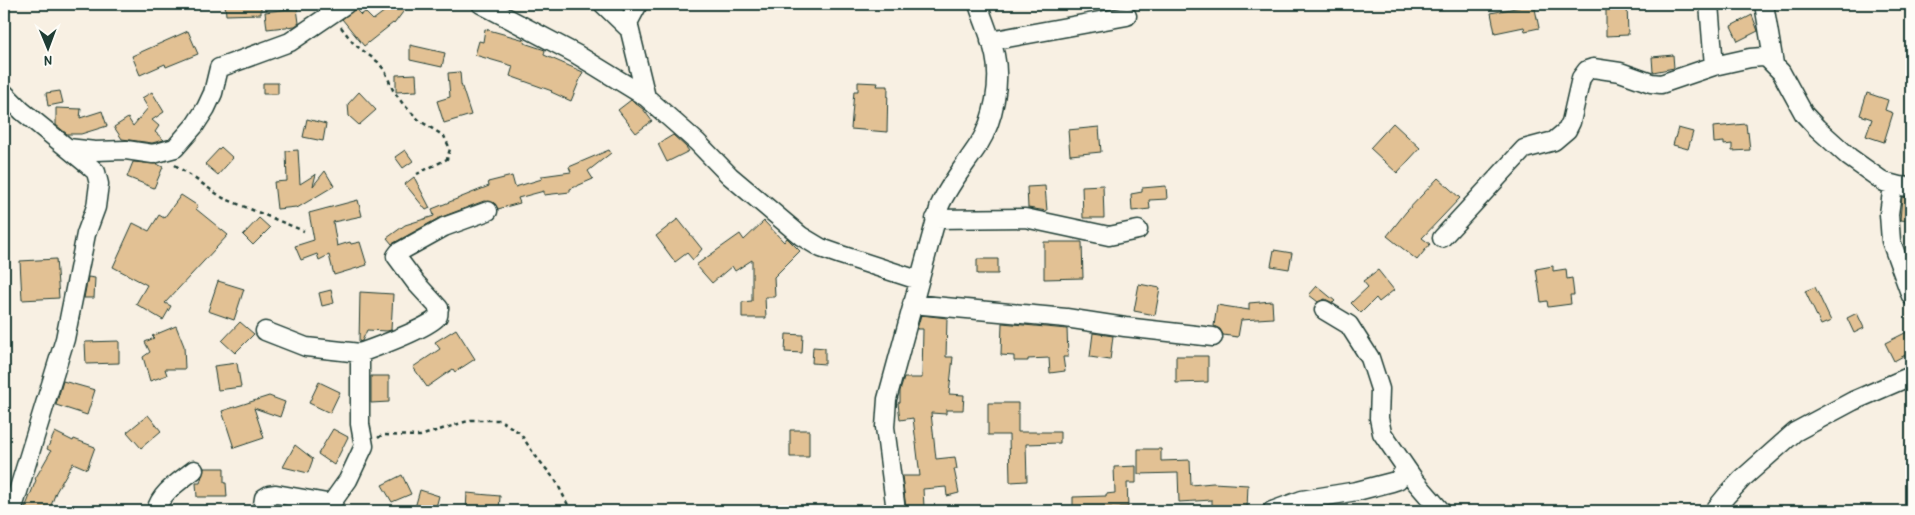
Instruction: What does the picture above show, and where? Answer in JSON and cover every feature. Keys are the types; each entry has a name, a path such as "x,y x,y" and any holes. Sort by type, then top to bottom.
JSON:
{"street":[{"path":"68,148 157,153 175,148 195,125 206,108 213,92 219,68 290,42 346,4"},
{"path":"481,4 576,54 646,96 730,176 801,236 822,248 918,280"},
{"path":"603,4 629,29"},
{"path":"638,4 629,21 629,29 646,96"},
{"path":"896,511 885,427 888,388 935,218 947,189 980,142 991,116 997,82 996,61 978,4"},
{"path":"1709,4 1714,66"},
{"path":"1764,4 1774,64"},
{"path":"990,41 1127,16"},
{"path":"1442,238 1524,148 1554,141 1566,130 1571,122 1581,78 1587,70 1597,68 1620,72 1644,81 1661,84 1714,66 1763,57 1774,64 1781,72 1804,114 1849,157 1884,182 1911,187"},
{"path":"4,93 22,111 96,172 99,184 96,207 86,234 65,339 12,511"},
{"path":"1893,185 1889,214 1891,241 1911,296"},
{"path":"265,331 306,346 360,353 402,336 433,320 438,316 439,308 416,283 396,256 399,252 444,227 488,211"},
{"path":"935,218 1025,218 1109,236 1138,230"},
{"path":"912,304 1066,318 1213,337"},
{"path":"1324,310 1349,325 1370,358 1380,390 1379,418 1381,430 1406,468 1441,511"},
{"path":"262,511 264,498 276,494 317,502 327,503 333,501 348,480 364,446 360,424 360,353"},
{"path":"1714,511 1737,484 1795,432 1853,401 1911,376"},
{"path":"1272,511 1302,500 1357,491 1397,480 1406,468"},
{"path":"156,511 158,502 167,492 194,470"}],"path":[{"path":"330,14 354,44 378,62 403,104 420,121 442,134 445,139 450,149 447,159 417,174"},
{"path":"157,153 223,198 304,231"},
{"path":"364,446 382,435 420,436 471,420 500,420 520,434 556,481 570,511"}],"building":[{"path":"225,4 261,4 261,14 226,15"},
{"path":"386,4 409,4 394,24 364,46 342,19 355,9 361,15 365,12 373,20 385,11"},
{"path":"1519,4 1534,4 1539,28 1525,31 1524,27 1495,33 1491,13 1520,7"},
{"path":"1606,4 1627,4 1628,35 1606,36"},
{"path":"297,8 299,23 295,26 267,29 265,12"},
{"path":"1752,15 1758,31 1738,41 1731,26"},
{"path":"485,29 525,40 524,43 545,50 544,55 583,72 571,101 552,91 510,76 513,66 475,55 479,41 483,42"},
{"path":"188,31 198,54 166,67 165,64 140,75 132,56"},
{"path":"410,45 445,53 442,67 410,60"},
{"path":"1673,55 1674,68 1653,72 1652,57"},
{"path":"460,72 461,84 471,115 444,123 437,101 450,97 448,73"},
{"path":"416,74 417,91 396,92 396,75"},
{"path":"858,82 878,83 877,86 888,86 887,132 851,129 854,91 858,91"},
{"path":"263,83 278,83 278,94 263,94"},
{"path":"60,91 63,103 48,106 46,93"},
{"path":"152,92 164,112 152,120 159,126 155,132 164,140 152,143 122,139 114,127 128,118 133,126 148,108 142,98"},
{"path":"359,92 376,110 359,125 349,116 348,104"},
{"path":"1867,93 1888,100 1885,110 1893,113 1884,142 1866,136 1872,119 1860,115"},
{"path":"631,100 643,109 652,121 636,133 618,110"},
{"path":"56,108 81,109 80,118 102,111 107,126 81,134 67,134 56,125"},
{"path":"307,119 326,124 323,141 303,137"},
{"path":"1393,123 1420,148 1397,173 1370,148"},
{"path":"1746,124 1750,150 1732,151 1732,144 1724,145 1724,142 1714,143 1713,127"},
{"path":"1099,127 1101,152 1070,155 1068,130"},
{"path":"1678,128 1693,132 1688,149 1673,145"},
{"path":"673,135 689,151 667,162 658,144"},
{"path":"221,147 233,158 218,175 205,164"},
{"path":"298,150 300,184 316,174 313,186 325,171 334,186 297,208 277,209 274,182 287,181 286,151"},
{"path":"405,150 413,161 403,168 395,157"},
{"path":"609,150 611,153 588,171 593,179 570,189 570,192 544,195 544,191 518,198 520,203 498,209 494,203 484,201 439,218 392,244 387,238 405,225 434,216 432,209 489,186 488,182 512,176 515,187 542,179 542,176 571,172 569,167"},
{"path":"133,162 157,164 163,167 154,188 127,177"},
{"path":"414,177 430,208 426,210 405,184"},
{"path":"1438,178 1460,198 1422,238 1430,244 1417,260 1387,236 1406,212"},
{"path":"1103,185 1104,218 1083,218 1082,186"},
{"path":"1045,186 1047,211 1028,208 1027,187"},
{"path":"1166,186 1167,199 1149,200 1150,209 1132,211 1131,194 1142,192 1142,188"},
{"path":"181,195 198,206 196,209 228,235 165,303 171,306 163,320 136,304 147,285 113,267 133,223 149,231 159,215 164,218"},
{"path":"1902,197 1911,197 1911,221 1900,220"},
{"path":"358,200 362,216 333,222 337,246 350,242 351,244 360,242 367,265 334,275 329,255 319,260 317,254 301,260 295,246 314,240 309,213"},
{"path":"259,218 270,228 253,245 243,235"},
{"path":"678,219 702,249 693,260 687,253 675,262 656,236"},
{"path":"764,221 784,242 787,238 800,251 774,277 775,297 765,297 766,318 742,318 742,302 752,301 752,260 735,271 732,266 712,283 696,265 740,234 744,240"},
{"path":"1044,242 1082,242 1083,278 1044,279"},
{"path":"1274,250 1292,253 1289,269 1271,266"},
{"path":"56,259 59,298 22,300 20,261"},
{"path":"977,259 998,259 998,274 977,274"},
{"path":"1553,266 1553,271 1566,269 1567,279 1572,278 1574,295 1570,295 1571,304 1548,307 1547,301 1541,302 1536,269"},
{"path":"1378,270 1394,290 1379,302 1376,298 1361,313 1351,303 1368,287 1363,281"},
{"path":"88,277 95,278 94,298 84,298"},
{"path":"218,281 244,289 234,320 208,311"},
{"path":"1139,284 1160,288 1155,315 1134,311"},
{"path":"1317,286 1335,301 1333,303 1325,299 1318,302 1309,295"},
{"path":"1815,287 1831,321 1821,325 1805,291"},
{"path":"331,290 334,303 322,306 319,293"},
{"path":"360,292 393,294 391,330 367,330 362,341 359,342"},
{"path":"1272,301 1273,318 1241,320 1238,337 1223,335 1220,329 1214,326 1217,305 1249,310 1249,303"},
{"path":"1857,313 1864,328 1854,333 1847,318"},
{"path":"921,315 947,318 946,357 953,357 949,394 964,395 963,410 946,410 946,414 931,413 936,459 955,457 957,469 954,469 959,493 947,496 946,487 923,489 924,507 906,508 902,476 920,476 913,418 900,420 898,403 900,402 900,391 904,378 922,378 923,329 917,329"},
{"path":"240,322 254,334 235,353 222,341"},
{"path":"1002,323 1067,329 1068,357 1063,357 1065,371 1050,373 1049,358 1014,361 1014,356 1001,355"},
{"path":"176,326 184,346 185,369 165,369 167,375 150,381 143,357 150,352 145,342 154,338 152,336"},
{"path":"456,329 475,359 455,372 453,369 427,387 413,367 440,349 435,342"},
{"path":"1911,330 1911,352 1894,361 1885,343"},
{"path":"1093,333 1113,336 1110,360 1090,357"},
{"path":"786,334 803,335 802,353 785,352"},
{"path":"119,341 119,363 86,364 85,342"},
{"path":"813,347 825,348 825,364 812,363"},
{"path":"1176,356 1208,356 1208,382 1176,383"},
{"path":"237,363 241,387 218,390 214,366"},
{"path":"371,376 389,376 389,402 371,403"},
{"path":"63,381 95,390 87,415 56,405"},
{"path":"319,382 340,392 330,413 309,403"},
{"path":"269,396 285,402 280,417 254,408 264,438 234,448 222,411"},
{"path":"988,403 1018,403 1018,432 1060,432 1060,443 1026,444 1027,481 1010,482 1009,435 988,435"},
{"path":"148,415 161,431 141,448 127,432"},
{"path":"333,429 348,437 334,465 318,454"},
{"path":"790,430 809,430 809,457 790,457"},
{"path":"55,432 73,441 74,439 95,447 87,469 73,463 56,492 49,511 24,511 35,479 51,451 47,449"},
{"path":"295,445 313,459 308,473 283,467"},
{"path":"1138,449 1161,449 1161,461 1190,460 1191,485 1213,483 1248,485 1247,508 1212,506 1212,500 1179,502 1178,473 1138,474"},
{"path":"1136,466 1136,483 1127,483 1128,507 1094,508 1095,511 1073,511 1073,497 1106,496 1106,494 1115,493 1114,467"},
{"path":"204,468 224,468 224,483 226,483 227,497 197,497 196,483 200,483"},
{"path":"402,475 411,494 392,502 382,485"},
{"path":"420,490 439,496 435,511 414,511"},
{"path":"467,493 500,496 499,511 466,511"}]}
